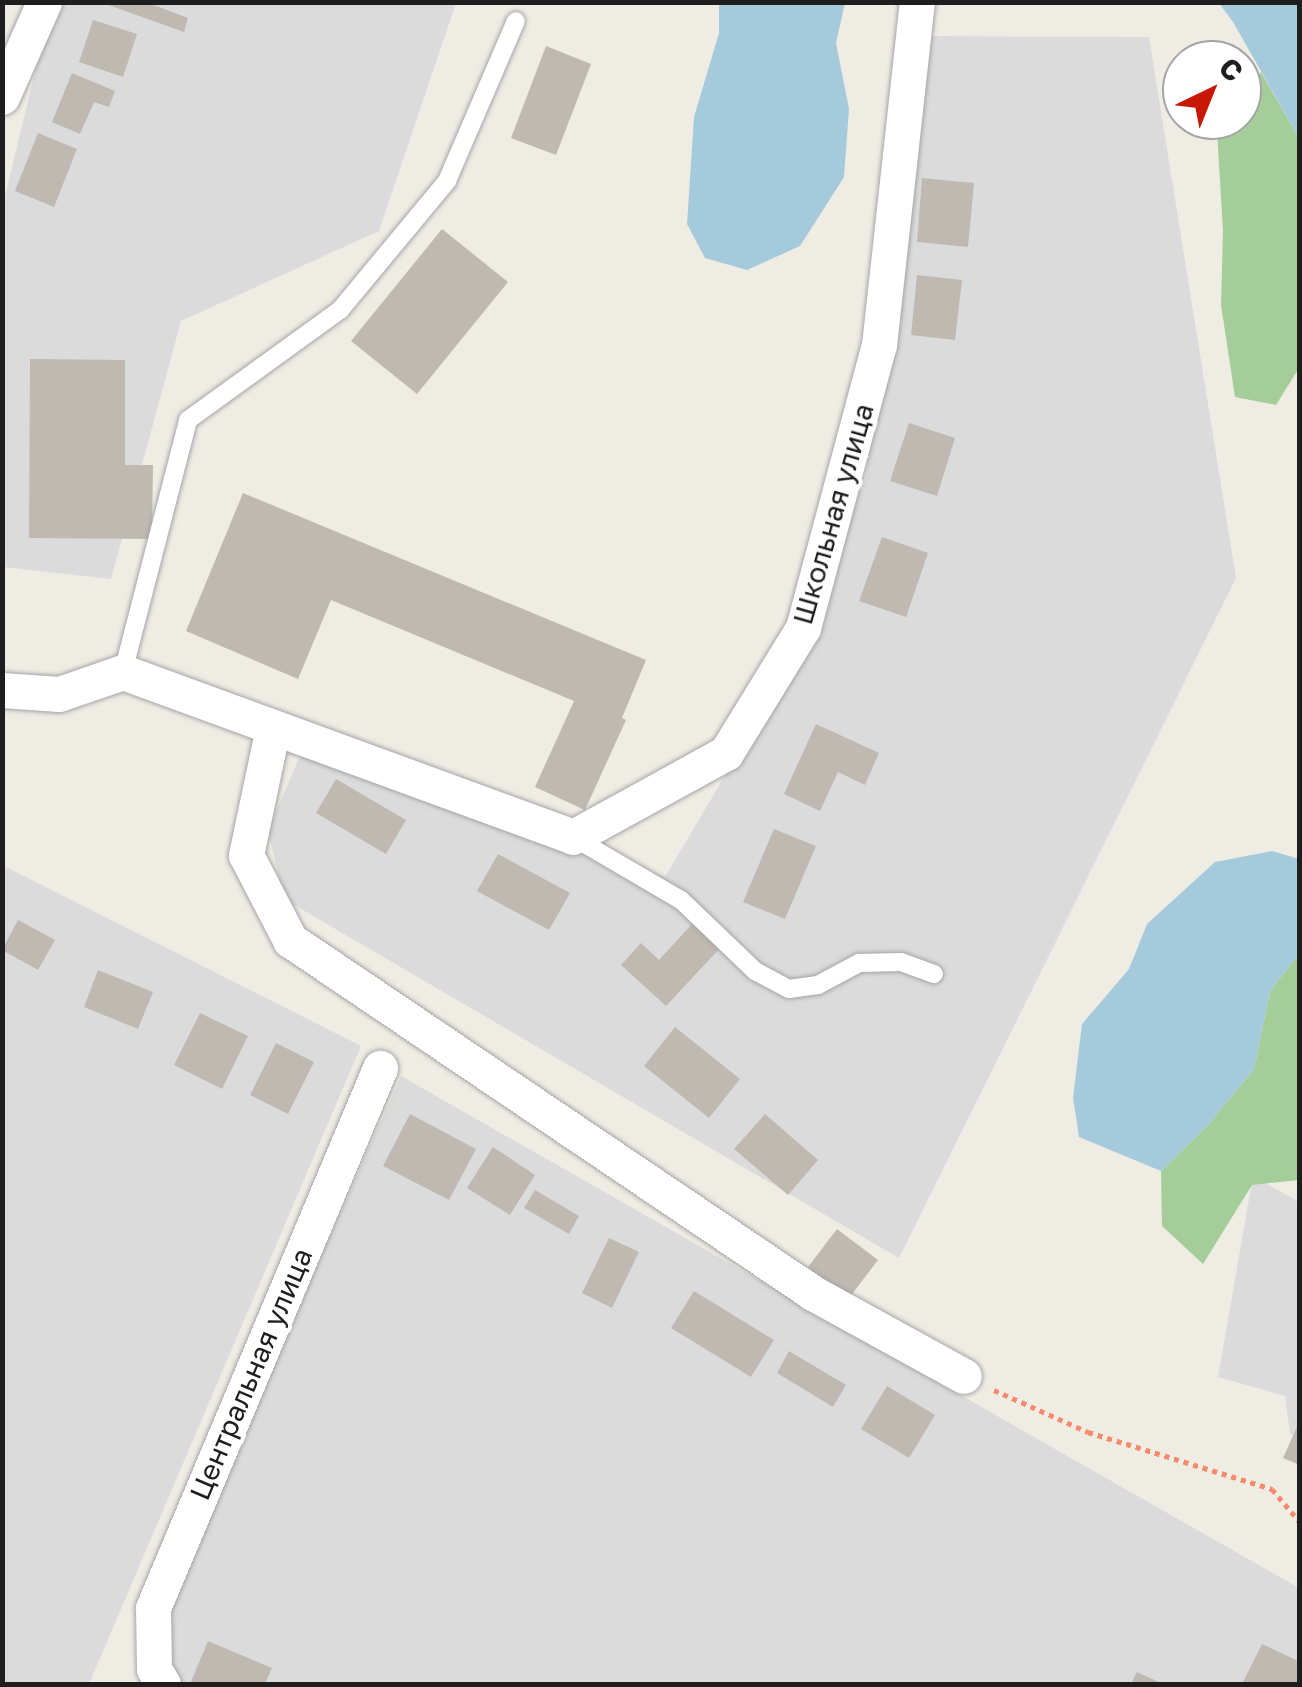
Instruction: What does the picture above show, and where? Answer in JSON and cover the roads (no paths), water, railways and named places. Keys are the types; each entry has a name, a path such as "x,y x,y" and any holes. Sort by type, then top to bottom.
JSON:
{"street":[{"path":"2,97 44,2"},
{"name":"Школьная улица","path":"574,837 726,753 804,628 879,345 918,2"},
{"path":"2,690 59,694 124,672 574,837"},
{"path":"273,727 246,855 290,940 813,1294 964,1376"},
{"name":"Центральная улица","path":"163,1684 154,1670 153,1608 380,1068"}],"lane":[{"path":"124,672 188,420 340,310 447,182 516,21"},
{"path":"574,837 681,900 755,972 789,988 818,986 859,963 901,962 934,974"}],"water":[{"path":"719,3 845,3 836,43 849,109 844,177 800,246 747,270 705,258 687,224 694,117 719,33"},
{"path":"1219,3 1299,3 1299,138 1262,73 1262,40 1243,40"},
{"path":"1272,851 1299,859 1299,954 1270,991 1254,1069 1207,1126 1161,1171 1079,1137 1073,1098 1082,1024 1129,969 1147,924 1215,862"}]}
